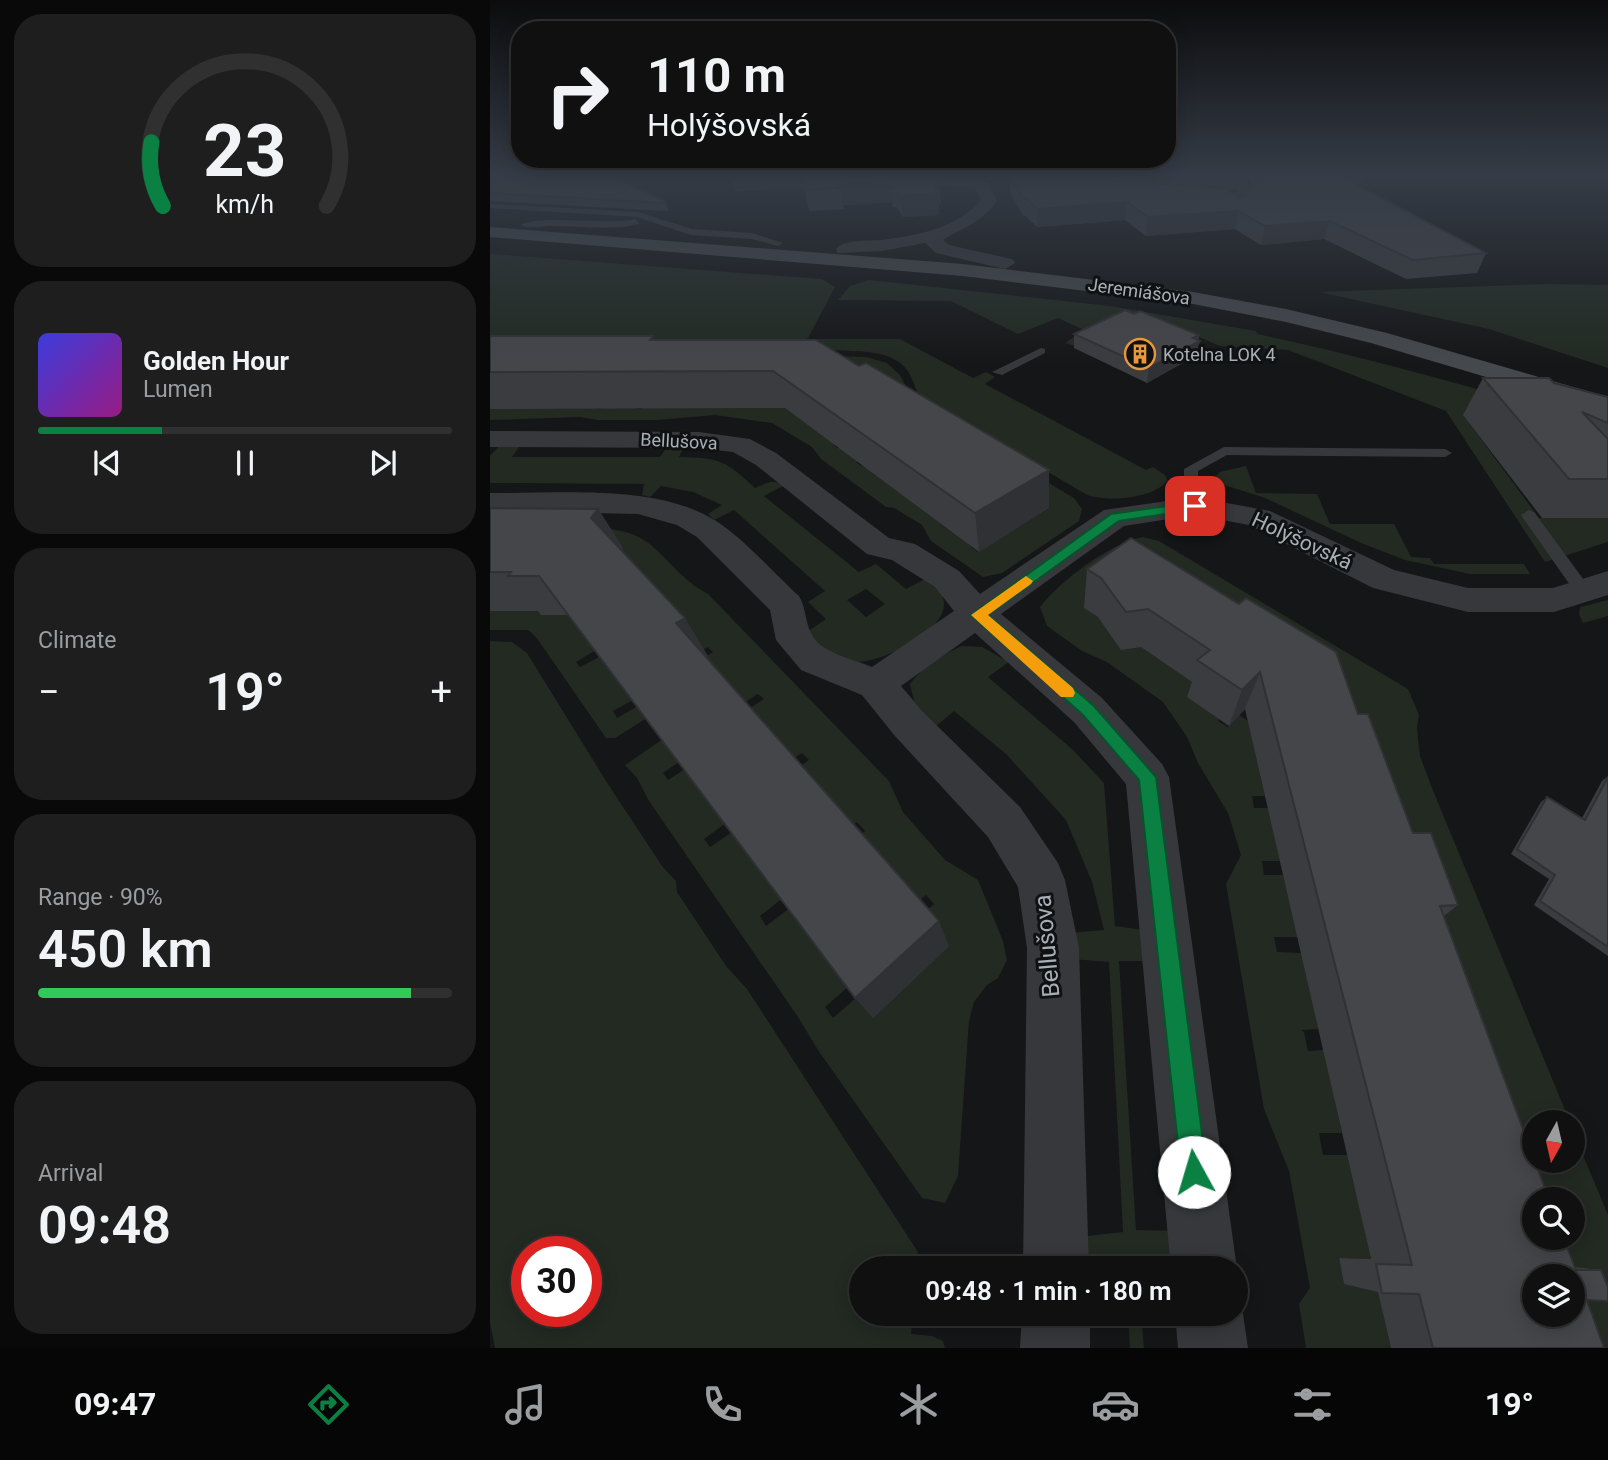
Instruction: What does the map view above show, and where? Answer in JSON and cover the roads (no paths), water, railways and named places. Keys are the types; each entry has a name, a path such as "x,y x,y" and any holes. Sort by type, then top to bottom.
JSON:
{"main road":[{"name":"Jeremiášova","path":"577,238 956,269 1181,296 1300,319 1379,338 1608,405"},
{"name":"Jeremiášova","path":"706,238 1006,263 1183,285 1308,307 1520,359 1608,386"}],"street":[{"path":"845,249 918,238"},
{"path":"935,238 933,242 943,249 1006,263"},
{"name":"Bellušova","path":"490,439 699,440 740,445 766,459 878,546 903,552 947,579 978,615 1088,710 1147,777 1202,1256"},
{"name":"Bellušova","path":"490,502 622,504 661,509 688,518 708,530 787,605 794,640 814,660 876,684 909,724 1004,822 1041,880 1052,948 1056,1256"},
{"name":"Holýšovská","path":"978,615 1115,517 1195,506 1259,518 1385,580 1468,600 1554,600 1595,587"},
{"path":"876,684 978,615"},
{"path":"1055,1348 1056,1326"},
{"path":"1210,1326 1213,1348"}],"lane":[{"path":"759,238 778,243"},
{"path":"998,372 1041,351"},
{"path":"1195,506 1191,490 1191,469 1224,451 1444,453"},
{"path":"1529,515 1595,587"}],"place":[{"name":"Kotelna LOK 4","path":"1140,354"}]}
